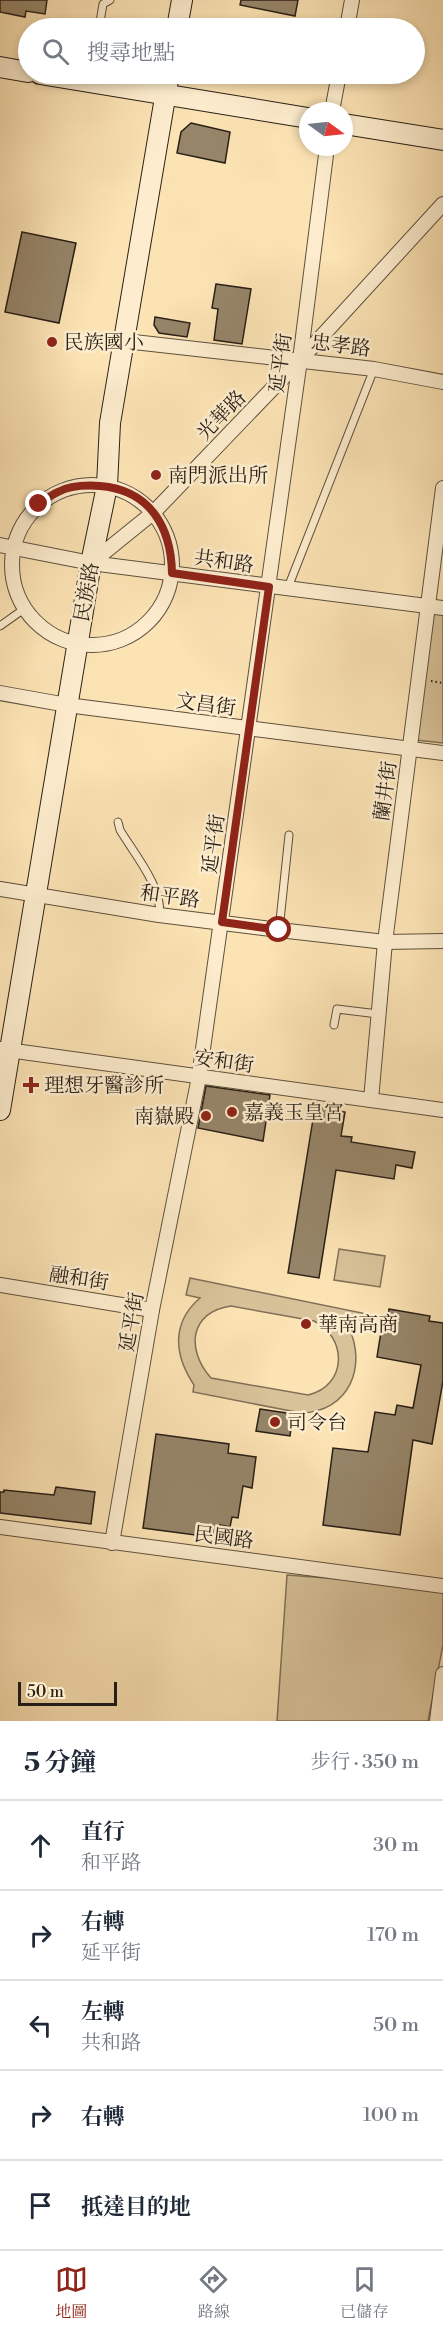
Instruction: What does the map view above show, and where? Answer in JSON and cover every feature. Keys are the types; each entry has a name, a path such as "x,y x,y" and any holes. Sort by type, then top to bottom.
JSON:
{"main road":[{"path":"179,18 182,0"},
{"path":"0,67 18,70"},
{"path":"121,84 165,94 299,116"},
{"name":"民族路","path":"0,1110 5,1050 36,894 91,563 107,486 110,423 167,84"},
{"path":"353,125 443,140"}],"street":[{"path":"349,18 352,0"},
{"path":"334,102 337,84"},
{"name":"延平街","path":"112,1542 152,1310 199,1077 269,587 326,156"},
{"name":"光華路","path":"91,563 154,512 300,360 443,204"},
{"name":"忠孝路","path":"125,341 374,369 443,382"},
{"path":"84,484 107,486 126,491 141,500 154,512 165,531 172,552 172,573 166,598 152,619 132,635 108,644 78,643 60,639 40,627 24,609 15,589 7,546 39,504 60,491 84,484"},
{"name":"蘭井街","path":"371,1100 385,942 411,749 436,607 443,488"},
{"name":"共和路","path":"7,546 91,563 287,590 436,607"},
{"path":"0,588 15,589"},
{"name":"文昌街","path":"0,693 67,705 443,753"},
{"name":"和平路","path":"0,889 159,915 279,930 385,942 443,941"},
{"name":"安和街","path":"5,1050 443,1110"},
{"name":"融和街","path":"0,1285 152,1310"},
{"name":"民國路","path":"0,1527 443,1586"},
{"path":"437,1721 443,1674"}],"lane":[{"path":"101,18 103,4 110,0"},
{"path":"287,590 374,369"},
{"path":"0,626 24,609"},
{"path":"118,822 120,830 155,888 160,905 159,915"},
{"path":"279,930 290,835"},
{"path":"334,1024 337,1009 378,1014"}],"path":[{"path":"429,681 443,683"}],"shaded area":[{"path":"433,613 443,614 443,743 416,740"},
{"path":"339,1249 385,1256 380,1287 334,1280"},
{"path":"190,1278 367,1314 364,1329 348,1326 354,1341 356,1356 355,1371 350,1384 342,1396 331,1405 318,1411 301,1413 193,1392 194,1385 187,1374 179,1351 179,1340 184,1318 200,1298 186,1295","holes":["231,1306 314,1321 333,1338 338,1361 336,1372 330,1382 321,1390 308,1395 211,1378 203,1367 195,1344 200,1324 207,1316"]},
{"path":"287,1575 443,1587 443,1645 428,1721 277,1721"}],"building":[{"path":"0,0 47,0 45,14 26,11 25,17 0,12"},
{"path":"241,0 298,0 295,16 240,5"},
{"path":"191,123 230,132 225,163 177,153 181,132"},
{"path":"22,232 76,243 59,323 5,312"},
{"path":"216,284 251,289 242,344 214,340 218,309 212,308"},
{"path":"155,317 190,323 187,337 159,333 154,325"},
{"path":"206,1086 270,1095 263,1141 198,1128"},
{"path":"315,1107 345,1112 341,1136 352,1137 351,1142 415,1152 412,1168 396,1165 394,1179 336,1170 319,1278 288,1273"},
{"path":"389,1309 430,1316 429,1321 443,1323 443,1381 432,1444 413,1440 400,1535 323,1525 333,1448 368,1452 375,1412 395,1415 397,1405 413,1408 421,1365 377,1357 381,1332 385,1333"},
{"name":"司令台","path":"260,1409 293,1414 290,1436 256,1431"},
{"path":"156,1434 229,1444 228,1453 256,1457 252,1488 243,1486 238,1518 232,1517 230,1527 220,1525 218,1538 143,1528"},
{"path":"56,1487 95,1492 91,1524 0,1513 0,1492 4,1490 54,1495"}],"place":[{"name":"民族國小","path":"52,342"},
{"name":"南門派出所","path":"156,475"},
{"name":"理想牙醫診所","path":"31,1085"},
{"name":"嘉義玉皇宮","path":"232,1112"},
{"name":"南嶽殿","path":"206,1116"},
{"name":"華南高商","path":"306,1324"},
{"name":"司令台","path":"275,1422"}],"route":[{"path":"39,504 60,491 84,484 107,486 126,491 141,500 154,512 165,531 172,552 172,573 269,587 222,922 279,930"}]}
